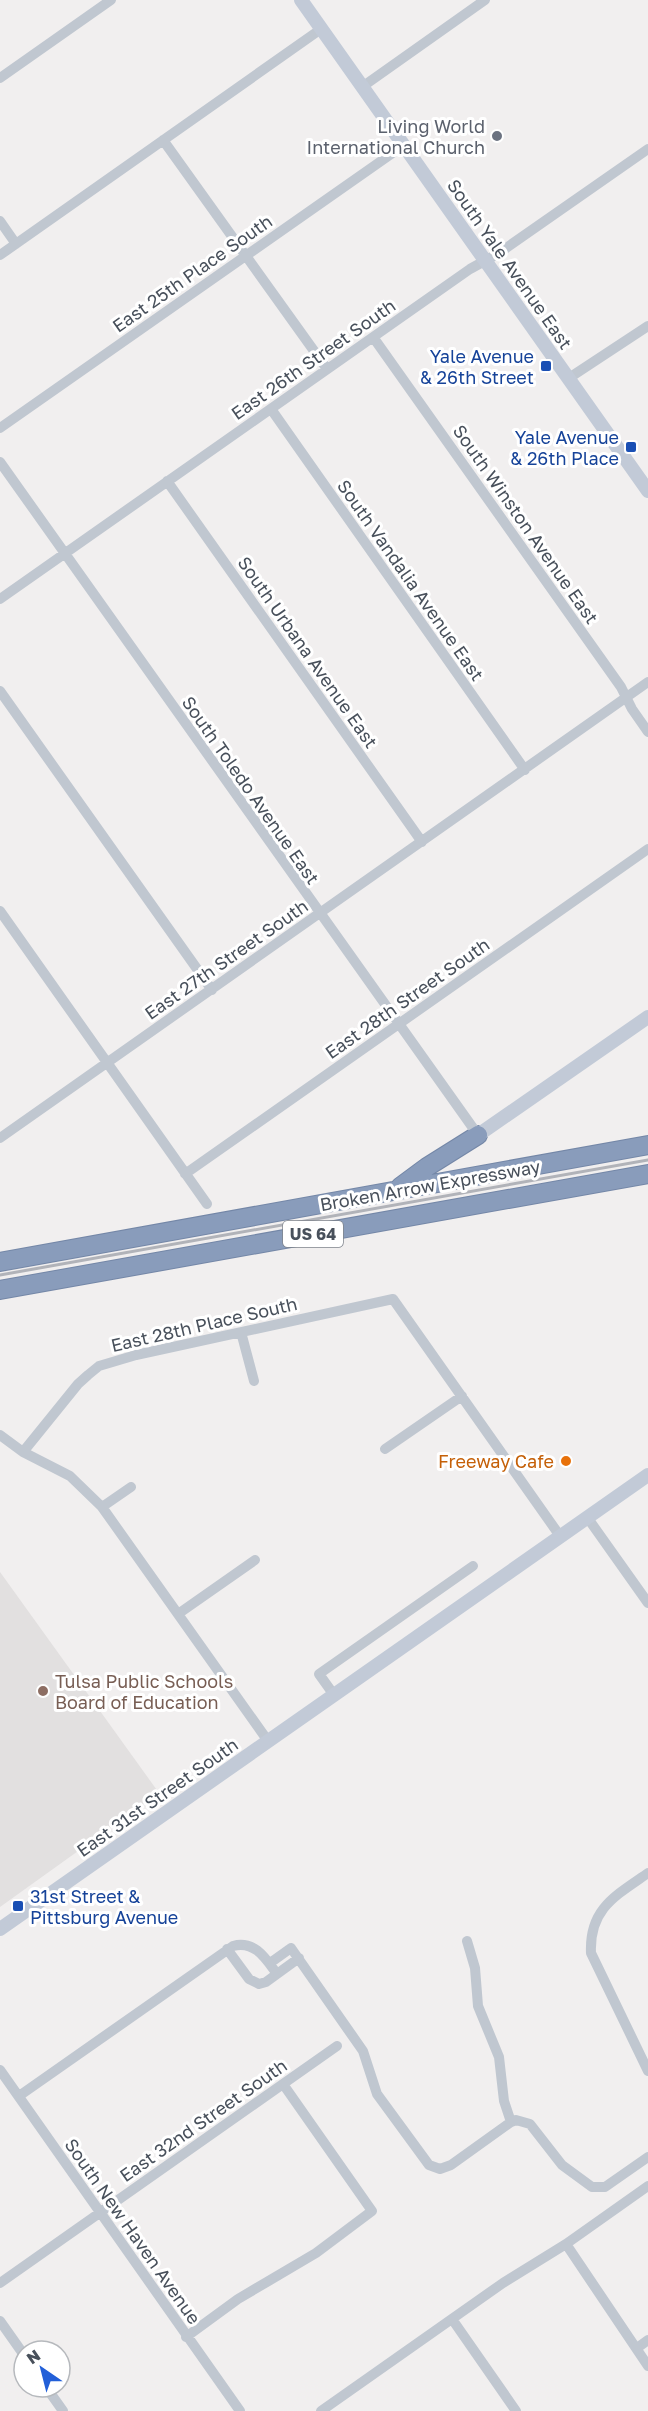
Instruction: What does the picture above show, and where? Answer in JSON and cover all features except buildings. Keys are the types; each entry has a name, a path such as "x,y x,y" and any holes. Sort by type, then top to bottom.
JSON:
{"highway":[{"path":"396,1190 427,1167 478,1135"},
{"name":"Broken Arrow Expressway","path":"0,1262 648,1145"},
{"name":"Broken Arrow Expressway","path":"0,1290 648,1174"}],"main road":[{"name":"South Yale Avenue East","path":"301,0 648,490"},
{"path":"478,1135 648,1017"},
{"name":"East 31st Street South","path":"0,1929 648,1475"}],"street":[{"path":"0,78 111,0"},
{"path":"362,87 485,0"},
{"path":"0,255 321,29"},
{"path":"164,140 327,369"},
{"name":"East 25th Place South","path":"0,428 404,145"},
{"name":"East 26th Street South","path":"0,599 470,269 502,252 648,149"},
{"path":"0,221 16,244"},
{"path":"568,378 648,326"},
{"name":"South Winston Avenue East","path":"373,337 621,687 648,732"},
{"name":"South Vandalia Avenue East","path":"270,409 525,770"},
{"name":"South Toledo Avenue East","path":"0,462 478,1135"},
{"name":"South Urbana Avenue East","path":"167,481 422,842"},
{"name":"East 27th Street South","path":"1,1135 108,1063 648,682"},
{"path":"0,691 212,990"},
{"name":"East 28th Street South","path":"185,1174 648,849"},
{"path":"0,911 207,1204"},
{"name":"East 28th Place South","path":"23,1452 78,1384 99,1366 136,1355 393,1299 462,1396"},
{"path":"241,1332 254,1381"},
{"path":"385,1449 462,1396 560,1536"},
{"path":"0,1435 23,1452 70,1476 102,1507 268,1741"},
{"path":"102,1507 131,1487"},
{"path":"587,1517 648,1603"},
{"path":"178,1614 255,1560"},
{"path":"334,1695 319,1674 473,1566"},
{"path":"648,1873 614,1897 602,1909 593,1927 591,1953 648,2071"},
{"path":"467,1941 475,1968 478,2006 498,2057 504,2101 511,2122"},
{"path":"19,2096 227,1949 240,1944 258,1950 277,1974"},
{"path":"270,1963 291,1948 299,1958 363,2051 377,2094 429,2165 434,2168 446,2168 516,2120 530,2124 562,2165 578,2179 599,2189 610,2184 648,2157"},
{"path":"227,1949 249,1979 259,1984 266,1982 299,1958"},
{"name":"East 32nd Street South","path":"0,2283 337,2046"},
{"name":"South New Haven Avenue","path":"0,2070 240,2411"},
{"path":"186,2337 238,2299 316,2253 372,2211 283,2084"},
{"path":"321,2411 502,2283 566,2244 648,2186"},
{"path":"566,2244 648,2366"},
{"path":"452,2319 516,2411"},
{"path":"0,2321 13,2339"},
{"path":"637,2348 648,2340"}],"shaded area":[{"name":"Tulsa Public Schools Board of Education","path":"0,1572 159,1793 0,1907"}],"railway":[{"path":"0,1275 648,1160"}],"place":[{"name":"Living World International Church","path":"497,136"},
{"name":"Yale Avenue & 26th Street","path":"546,366"},
{"name":"Yale Avenue & 26th Place","path":"631,447"},
{"name":"Freeway Cafe","path":"566,1461"},
{"name":"Tulsa Public Schools Board of Education","path":"43,1691"},
{"name":"31st Street & Pittsburg Avenue","path":"18,1906"}]}
